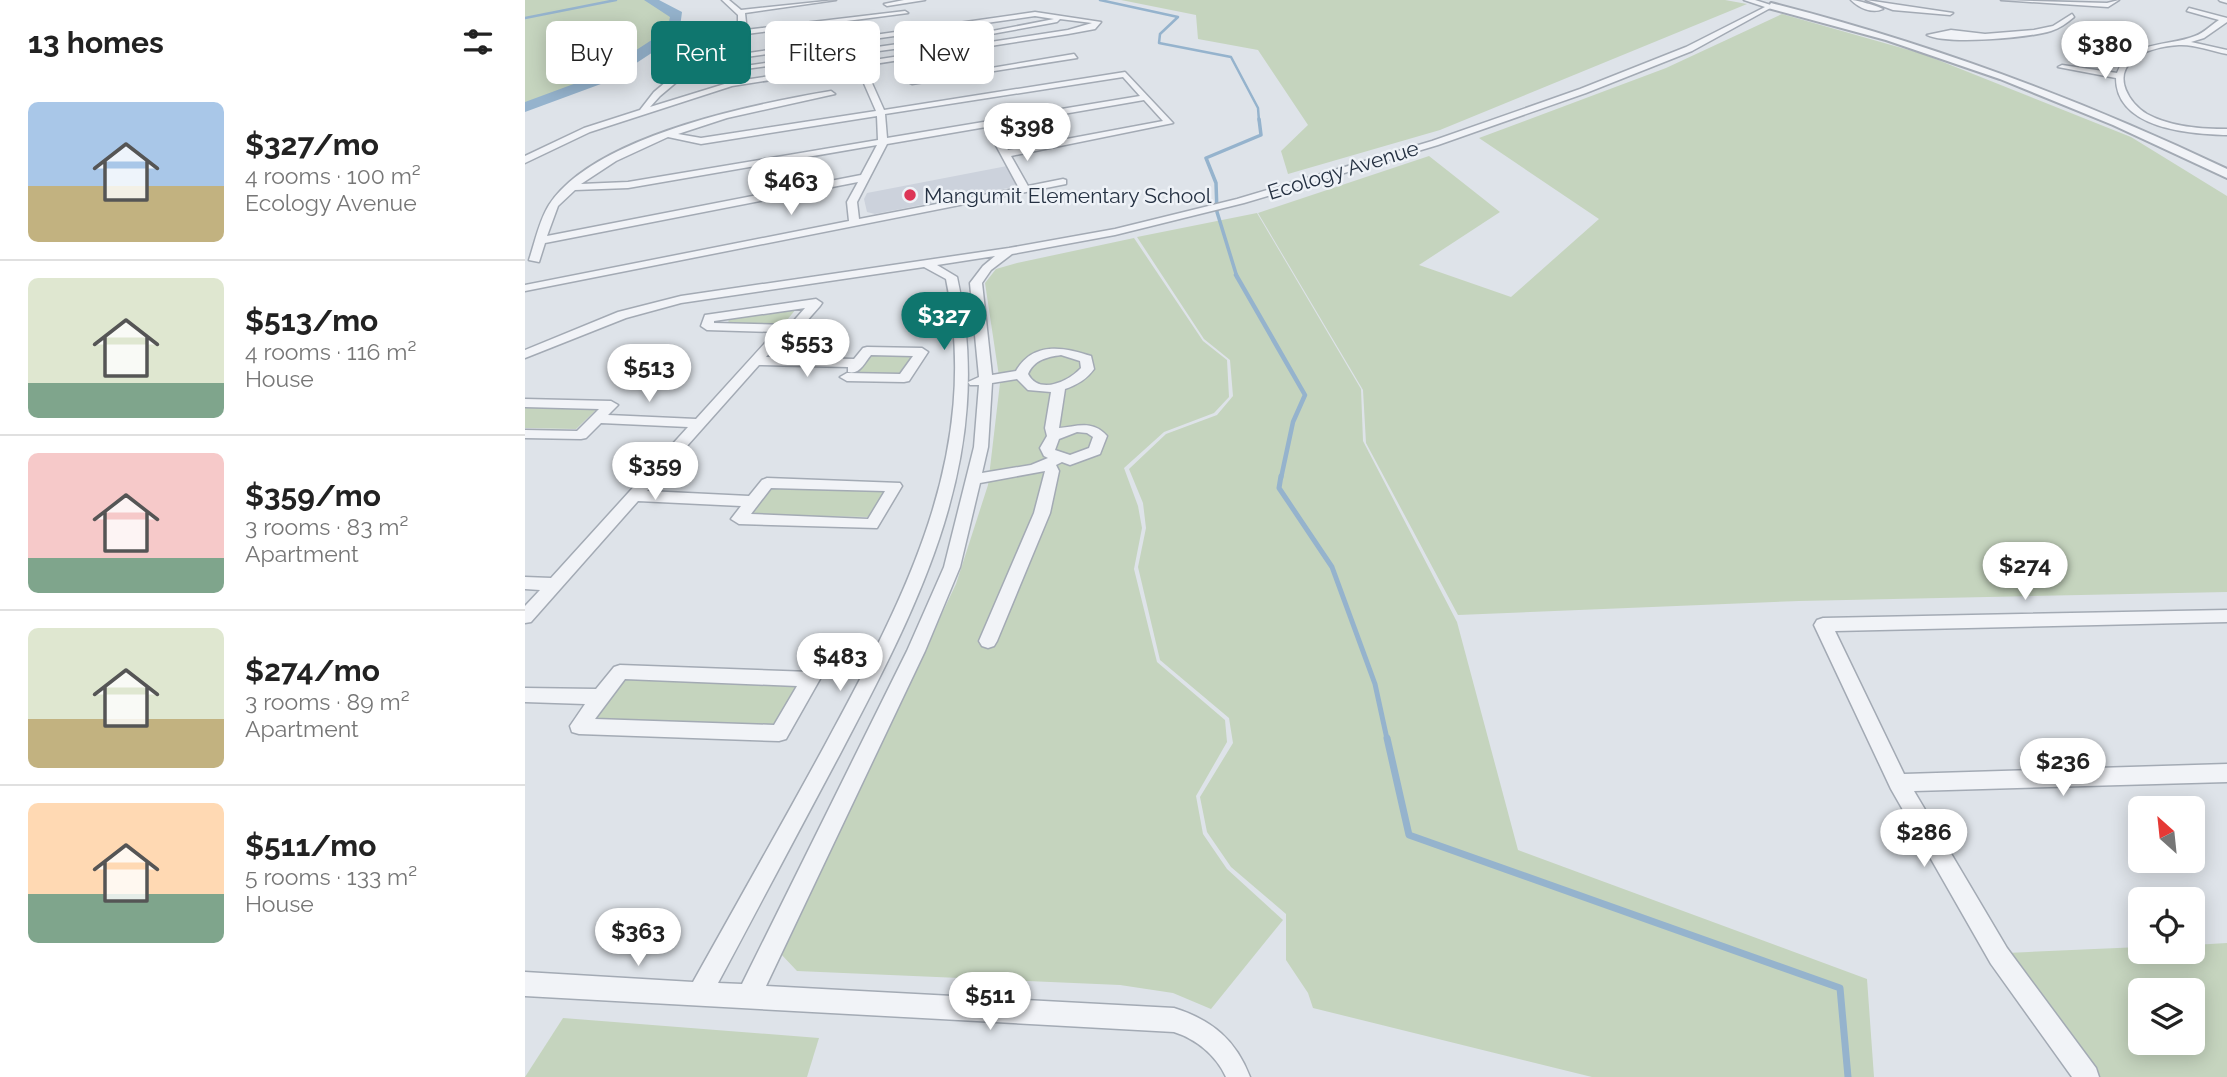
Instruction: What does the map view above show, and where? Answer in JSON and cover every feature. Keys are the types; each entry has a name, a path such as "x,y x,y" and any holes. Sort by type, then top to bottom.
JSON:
{"street":[{"path":"740,12 833,0"},
{"path":"751,32 905,13 922,0 883,5"},
{"path":"1747,0 1774,3 1860,28 2012,78 2137,129 2227,174"},
{"path":"1854,0 1858,5 1872,9 1950,13"},
{"path":"1869,0 1893,8"},
{"path":"2004,0 2039,3 2112,2"},
{"path":"727,2 740,12 742,21"},
{"path":"727,2 742,2"},
{"path":"1982,35 1951,32 1931,35 1939,39 2043,32 2055,28 2072,16 2112,2"},
{"name":"Ecology Avenue","path":"525,354 622,315 681,300 887,267 1009,251 1115,232 1240,201 1435,143 1594,87 1689,49 1774,3"},
{"path":"2039,3 2072,16"},
{"path":"2189,10 2227,20"},
{"path":"905,13 907,21"},
{"path":"990,21 1034,14 1097,22 1092,27 1068,32 994,43"},
{"path":"994,32 1068,18"},
{"path":"2227,20 2212,26 2208,34 2158,46 2132,57 2125,63 2120,76 2121,92 2141,114 2186,129 2227,132"},
{"path":"751,45 894,25"},
{"path":"2208,34 2227,52"},
{"path":"751,55 894,36"},
{"path":"2179,42 2227,52"},
{"path":"751,66 894,47"},
{"path":"994,69 1074,56"},
{"path":"670,93 894,58"},
{"path":"2062,67 2120,76"},
{"path":"670,135 701,141 1125,74 1169,123 1004,154"},
{"path":"994,81 1002,93"},
{"path":"644,109 670,84"},
{"path":"854,221 852,202 883,143 880,113 868,84"},
{"path":"525,160 587,130 644,109 731,85"},
{"path":"535,260 558,200 615,159 670,135 750,109 831,94"},
{"path":"575,187 628,186 1146,97"},
{"path":"989,125 1024,188"},
{"path":"542,240 863,178"},
{"path":"525,288 854,221 1063,182"},
{"path":"748,995 916,651 952,567 981,447 986,381 976,283 987,268 1009,251"},
{"path":"700,993 885,651 922,569 954,450 962,383 960,335 951,276 940,268 923,262"},
{"path":"957,306 977,301"},
{"path":"525,617 785,328 793,328 816,303 709,318 707,326 785,328"},
{"path":"960,335 981,332"},
{"path":"867,351 922,352 904,378 847,377 858,363 867,351"},
{"path":"1052,352 1072,352 1086,359 1088,364 1084,375 1059,387 1032,386 1026,383 1021,374 1027,363 1052,352"},
{"path":"756,361 858,363"},
{"path":"962,383 1021,374"},
{"path":"1054,436 1052,428 1059,387"},
{"path":"525,403 611,405 581,435 525,434"},
{"path":"597,419 700,423"},
{"path":"975,479 1006,475 1053,461 1088,456 1101,441 1096,432 1084,428 1067,430 1054,436 1047,447 1053,461 1042,513 988,641"},
{"path":"767,482 895,486 872,523 739,519 753,501 767,482"},
{"path":"636,496 753,501"},
{"path":"525,583 554,584"},
{"path":"2087,1077 1999,957 1898,783 1823,625 2227,616"},
{"path":"620,672 811,679 779,733 579,726 601,697 620,672"},
{"path":"525,695 601,697"},
{"path":"1898,783 2227,773"},
{"path":"525,984 1174,1020 1198,1027 1217,1045 1238,1077"}],"shaded area":[{"path":"1007,166 1016,183 1013,187 875,214 867,212 864,199 867,193"}],"green space":[{"path":"525,0 650,0 677,15 676,21 651,21 651,48 637,58 637,21 546,21 546,84 590,84 525,107"},
{"path":"1121,0 1725,0 1747,4 1440,130 1288,174 1281,151 1308,125 1258,50 1198,39 1196,15"},
{"path":"1782,14 1923,54 2131,137 2227,196 2227,592 1799,601 1458,615 1366,443 1363,390 1258,213 1429,156 1500,212 1419,265 1511,297 1599,219 1479,138 1666,68"},
{"path":"1257,213 1361,389 1363,441 1457,622 1518,850 1867,979 1874,1077 1592,1077 1313,1008 1308,993 1286,960 1286,914 1231,867 1207,832 1200,797 1233,743 1229,718 1160,660 1138,567 1146,528 1143,503 1129,469 1166,434 1217,415 1233,396 1230,360 1204,339 1137,237"},
{"path":"1134,238 1203,341 1227,360 1229,397 1214,413 1164,432 1124,468 1138,506 1142,528 1134,569 1157,662 1225,720 1227,742 1196,796 1203,834 1227,869 1283,920 1211,1009 1173,993 1120,985 797,971 780,953 956,584 988,485 1000,383 985,283 996,269"},
{"path":"796,309 783,325 728,324 729,318"},
{"path":"870,354 916,354 902,375 855,374"},
{"path":"525,407 597,409 576,429 525,428"},
{"path":"770,488 886,490 870,517 751,515"},
{"path":"621,678 801,684 777,728 587,722"},
{"path":"2227,943 2227,1077 2099,1077 2007,953 2128,948 2128,964 2205,964 2205,944"},
{"path":"563,1018 819,1038 807,1077 525,1077"}],"waterway":[{"path":"525,18 616,0"},
{"path":"525,107 604,78 674,32 677,15 650,0"},
{"path":"1100,0 1178,17 1160,34 1159,43 1231,57 1258,108 1259,121"},
{"path":"1237,276 1217,212 1216,183 1206,158 1261,135 1259,119"},
{"path":"1237,276 1305,395 1293,422 1281,478"},
{"path":"1281,476 1279,488 1332,567 1375,684 1387,739"},
{"path":"1387,738 1409,835 1840,988 1848,1077"}],"place":[{"name":"Mangumit Elementary School","path":"910,195"}]}
